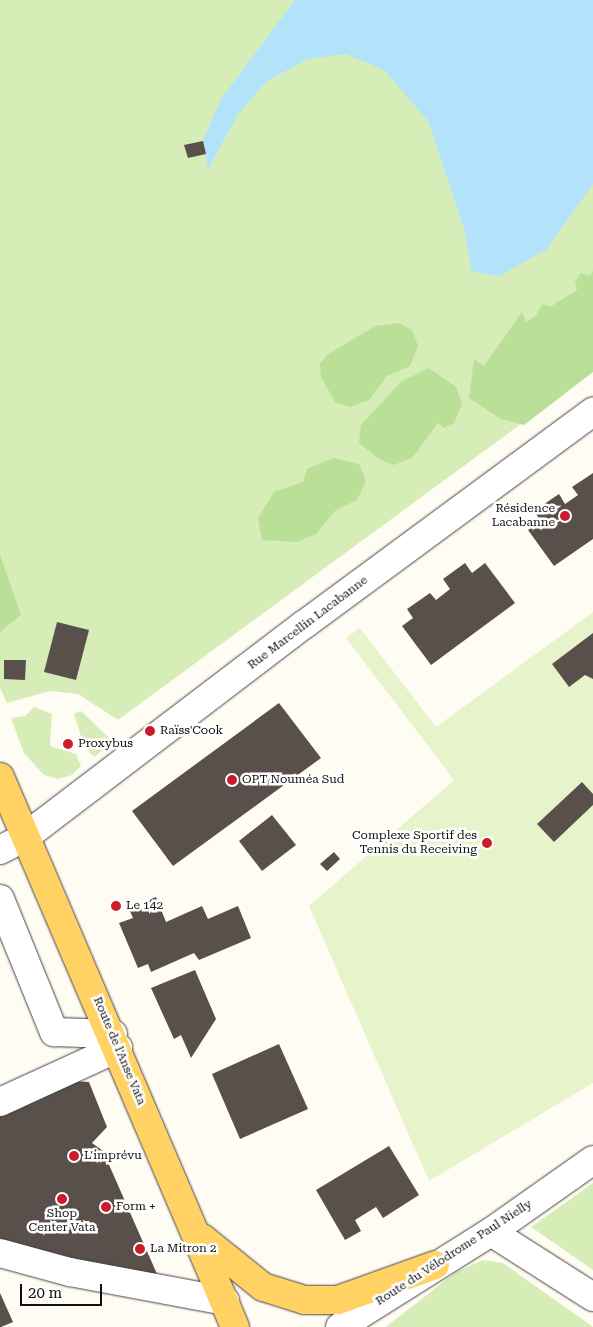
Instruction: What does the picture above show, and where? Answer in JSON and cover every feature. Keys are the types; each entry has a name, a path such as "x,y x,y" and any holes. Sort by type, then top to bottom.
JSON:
{"main road":[{"name":"Route de l'Anse Vata","path":"0,776 14,807 12,834 115,1041 235,1327"},
{"path":"195,1231 263,1287 305,1300 338,1300 435,1265"}],"street":[{"name":"Rue Marcellin Lacabanne","path":"0,850 12,834 305,624 593,412"},
{"path":"0,899 54,1032 115,1041"},
{"path":"0,1102 115,1041"},
{"name":"Route du Vélodrome Paul Nielly","path":"340,1327 435,1265 490,1232 593,1160"},
{"path":"490,1232 593,1297"},
{"path":"0,1253 70,1272 225,1301"}],"green space":[{"path":"0,0 593,0 593,371 118,720 78,694 50,691 7,703 0,688"},
{"path":"593,271 593,372 524,425 501,419 469,398 474,359 484,366 522,312 526,322 536,316 542,304 550,307 577,290 575,281 581,273 590,276"},
{"path":"399,323 412,330 418,346 410,366 387,376 369,400 350,407 335,402 321,377 320,364 327,355 375,326"},
{"path":"429,368 456,387 462,404 454,423 444,428 438,423 413,457 394,465 379,459 359,443 361,425 401,382"},
{"path":"333,458 359,464 366,481 357,500 335,511 316,534 297,542 262,540 258,518 274,492 303,482 307,469"},
{"path":"0,555 21,615 0,632"},
{"name":"Complexe Sportif des Tennis du Receiving","path":"593,612 593,1083 429,1181 309,906 454,780 346,638 360,628 436,727"},
{"path":"34,707 52,714 50,746 76,754 81,766 72,775 58,779 44,775 24,753 11,718 25,716"},
{"path":"81,711 113,742 94,757 84,746 74,714"},
{"path":"593,1183 593,1270 531,1227"},
{"path":"483,1260 503,1263 593,1327 386,1327 456,1272"}],"water":[{"path":"295,0 593,0 593,184 546,250 499,276 472,272 465,232 428,121 384,70 346,54 308,59 267,81 238,114 208,169 203,141 221,99"}],"building":[{"path":"203,141 206,154 188,158 184,145"},
{"name":"Résidence Lacabanne","path":"593,473 593,539 554,566 528,530 541,521 534,511 559,494 565,504 578,495 572,487"},
{"path":"465,563 472,573 485,563 515,603 431,665 402,626 413,618 407,609 430,593 436,600 450,589 443,579"},
{"path":"57,622 89,630 76,680 44,672"},
{"path":"593,633 593,679 585,675 569,687 552,664"},
{"path":"4,660 26,660 25,680 4,679"},
{"name":"OPT Nouméa Sud","path":"279,703 321,758 173,866 132,811"},
{"path":"582,782 593,794 593,805 554,842 537,824"},
{"path":"272,815 296,845 262,871 239,841"},
{"path":"334,852 340,859 327,871 320,864"},
{"path":"156,897 166,922 202,906 208,919 238,906 251,938 199,960 194,953 151,972 148,964 138,968 119,923 133,918 129,909"},
{"path":"195,970 216,1019 191,1058 181,1035 174,1039 151,988"},
{"path":"279,1044 308,1109 240,1139 212,1074"},
{"name":"Shop Center Vata","path":"72,1081 89,1082 107,1127 92,1143 103,1151 157,1274 0,1247 0,1112"},
{"path":"389,1146 419,1195 383,1218 376,1207 355,1220 361,1231 345,1240 316,1190"},
{"path":"0,1293 13,1322 1,1327 0,1327"}],"place":[{"name":"Résidence Lacabanne","path":"565,516"},
{"name":"Raïss'Cook","path":"150,731"},
{"name":"Proxybus","path":"68,744"},
{"name":"OPT Nouméa Sud","path":"232,780"},
{"name":"Complexe Sportif des Tennis du Receiving","path":"487,843"},
{"name":"Le 142","path":"116,906"},
{"name":"L'imprévu","path":"74,1156"},
{"name":"Shop Center Vata","path":"62,1199"},
{"name":"Form +","path":"106,1207"},
{"name":"La Mitron 2","path":"140,1249"}]}
